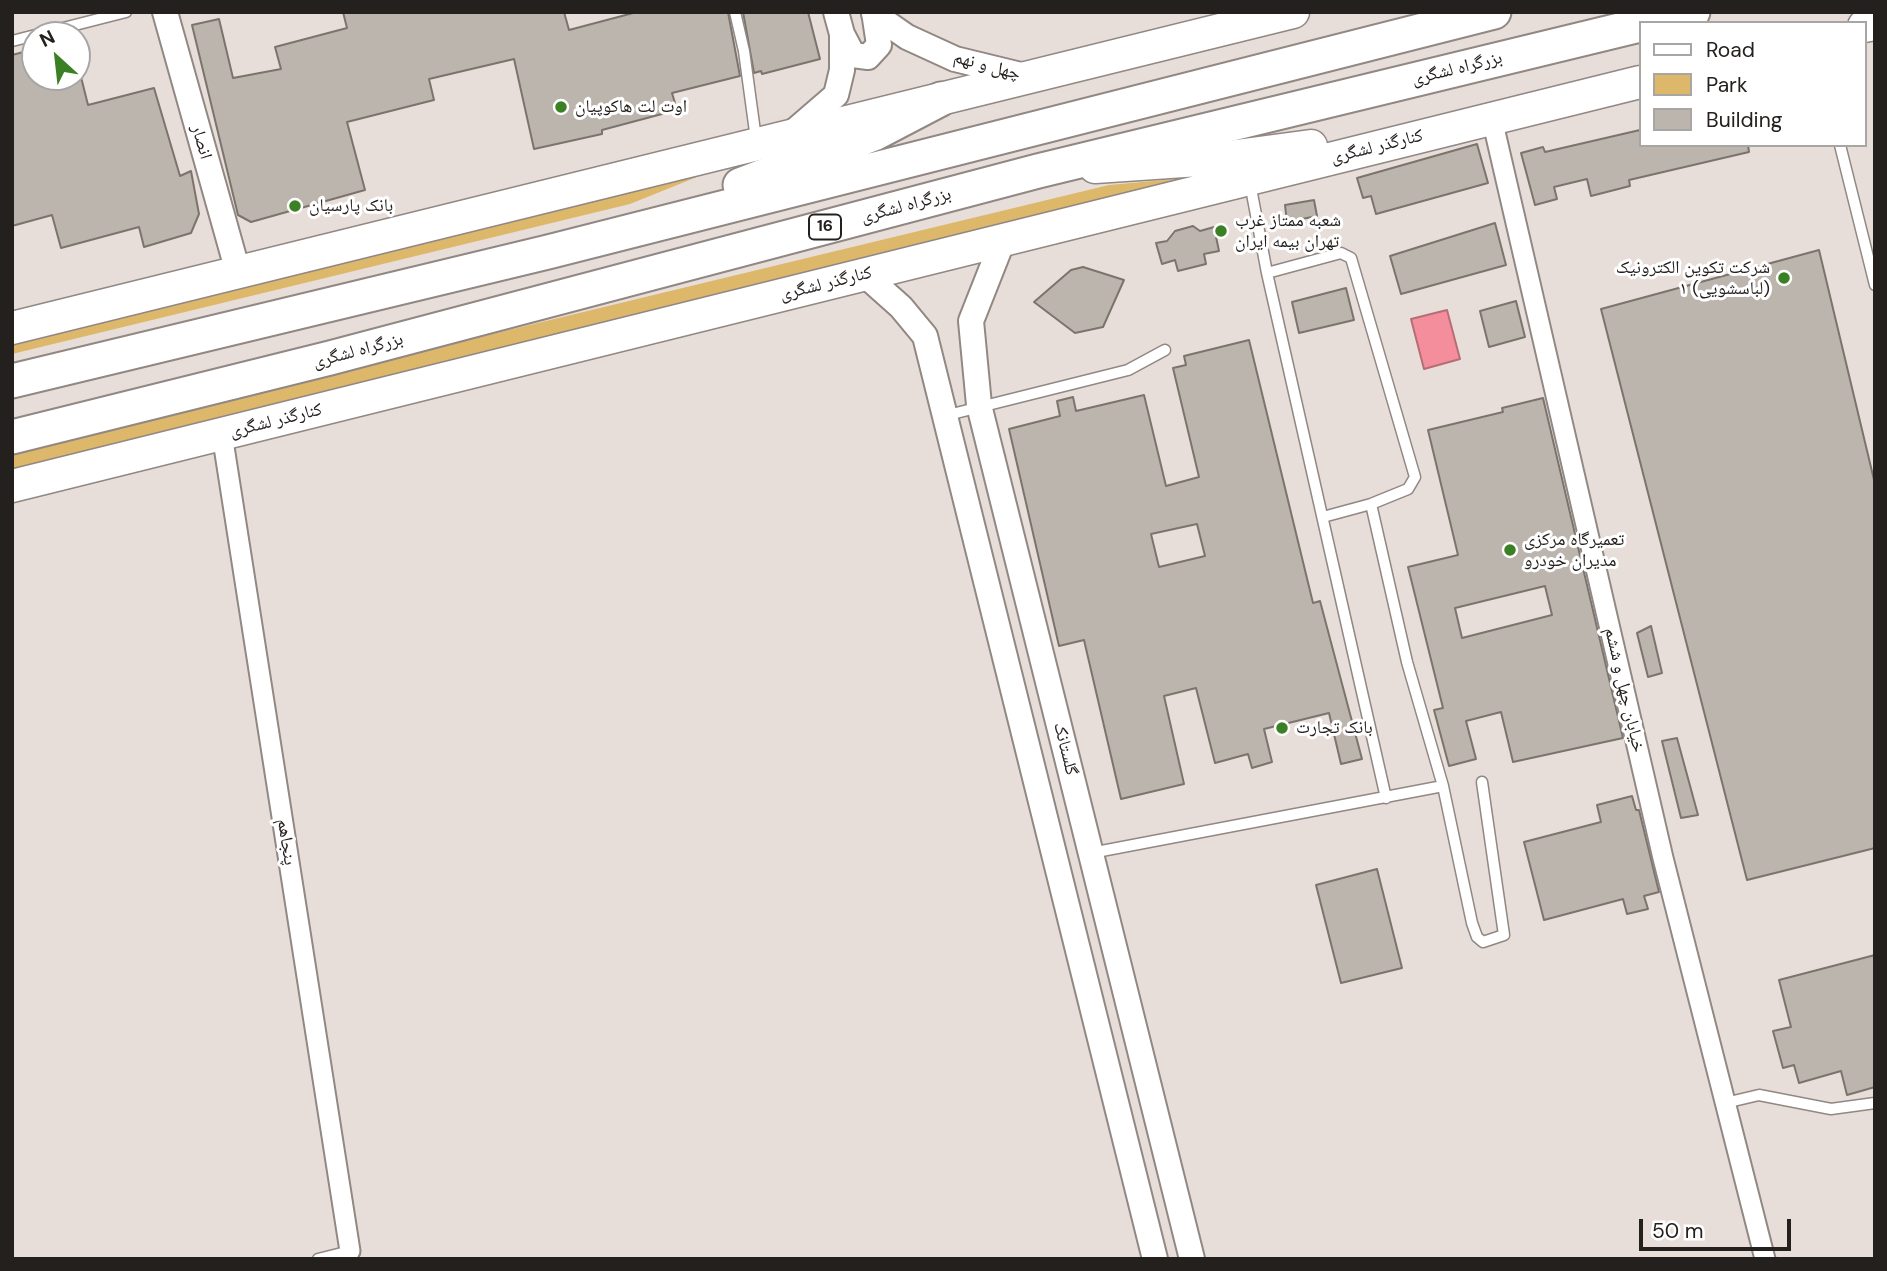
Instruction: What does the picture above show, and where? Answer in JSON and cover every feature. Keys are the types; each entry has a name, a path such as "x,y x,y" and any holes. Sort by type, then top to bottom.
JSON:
{"highway":[{"path":"12,381 589,242 1494,12"},
{"path":"1658,21 1693,12"},
{"name":"بزرگراه لشگری","path":"12,437 330,358 1038,171 1638,25"},
{"path":"589,242 876,133 941,99"}],"main road":[{"path":"12,328 1293,12"},
{"name":"کنارگذر لشگری","path":"12,486 1638,82"},
{"path":"1038,171 1214,159 1479,122"}],"street":[{"name":"انصار","path":"165,12 238,272"},
{"name":"چهل و نهم","path":"874,13 907,37 955,59 1029,77"},
{"path":"839,23 853,55 868,57 879,45 874,13"},
{"path":"787,137 836,96 842,70 839,23"},
{"name":"خیابان چهل و ششم","path":"1479,122 1765,1259"},
{"name":"گلستانک","path":"1003,240 971,321 979,405 1192,1259"},
{"name":"گلستانک","path":"864,275 901,307 925,336 1155,1259"},
{"name":"پنجاهم","path":"222,434 351,1251"}],"lane":[{"path":"12,41 127,12"},
{"path":"735,12 744,51 756,145"},
{"path":"1840,147 1875,285"},
{"path":"1249,179 1267,273 1386,798"},
{"path":"1267,273 1340,253 1352,258 1415,477 1408,489 1323,517"},
{"path":"944,416 979,405 1128,370 1165,350"},
{"path":"1371,503 1407,662 1443,786 1477,937 1483,942 1504,935 1482,782"},
{"path":"1091,853 1443,786"},
{"path":"1726,1102 1759,1095 1831,1109 1875,1102"},
{"path":"318,1259 351,1251"}],"green space":[{"path":"754,154 630,204 12,354 12,338"},
{"path":"1209,176 12,473 12,450 1109,185"}],"shaded area":[{"path":"1447,310 1460,359 1424,369 1411,319"}],"building":[{"path":"343,12 564,12 569,30 637,12 728,12 740,76 672,93 677,110 602,130 602,134 534,149 514,59 429,79 434,100 347,122 365,190 251,222 238,215 192,25 219,19 233,78 281,69 275,47 347,28"},
{"path":"743,12 808,12 820,59 762,74 761,71 754,73"},
{"path":"21,53 21,91 84,91 88,105 154,88 180,176 191,171 199,214 191,233 144,247 139,227 61,248 52,215 12,226 12,55"},
{"path":"1638,130 1638,147 1748,147 1749,152 1629,180 1630,186 1591,196 1587,179 1554,187 1557,199 1535,205 1521,153 1543,147 1545,152"},
{"path":"1477,144 1488,183 1376,214 1371,196 1363,198 1357,178"},
{"path":"1314,200 1317,216 1287,222 1285,205"},
{"path":"1495,223 1506,265 1401,294 1390,256"},
{"path":"1193,226 1200,231 1214,227 1219,251 1204,254 1206,264 1178,271 1175,260 1162,264 1156,243 1167,241 1175,231"},
{"path":"1819,250 1875,484 1875,848 1747,880 1601,309"},
{"path":"1083,267 1124,280 1103,327 1075,333 1034,302 1071,270"},
{"path":"1346,288 1354,320 1299,333 1292,302"},
{"path":"1516,301 1525,337 1489,347 1480,311"},
{"path":"1249,340 1313,603 1320,601 1362,759 1341,764 1329,713 1264,729 1272,762 1252,768 1248,754 1215,763 1196,688 1164,696 1184,784 1121,799 1084,640 1059,646 1009,429 1060,416 1057,401 1073,397 1076,411 1144,395 1166,486 1199,477 1173,368 1186,365 1184,356","holes":["1197,524 1205,556 1159,567 1151,534"]},
{"path":"1543,398 1623,738 1513,762 1501,712 1466,721 1476,759 1449,766 1434,710 1443,708 1408,567 1458,555 1428,430 1503,412 1502,408","holes":["1545,586 1552,615 1462,638 1455,608"]},
{"path":"1651,626 1662,673 1648,677 1637,633"},
{"path":"1677,738 1698,815 1681,818 1662,741"},
{"path":"1632,796 1636,810 1639,810 1659,892 1644,896 1648,909 1627,914 1623,899 1544,920 1524,842 1601,822 1597,805"},
{"path":"1377,869 1402,968 1341,983 1316,885"},
{"path":"1875,955 1875,1087 1847,1095 1841,1071 1799,1083 1794,1065 1783,1068 1773,1031 1791,1027 1779,980"}],"place":[{"name":"اوت لت هاکوپیان","path":"561,107"},
{"name":"بانک پارسیان","path":"295,206"},
{"name":"شعبه ممتاز غرب تهران بیمه ایران","path":"1221,231"},
{"name":"شرکت تکوین الکترونیک ۱ (لباسشویی)","path":"1784,278"},
{"name":"تعمیرگاه مرکزی مدیران خودرو","path":"1510,550"},
{"name":"بانک تجارت","path":"1282,728"}]}
